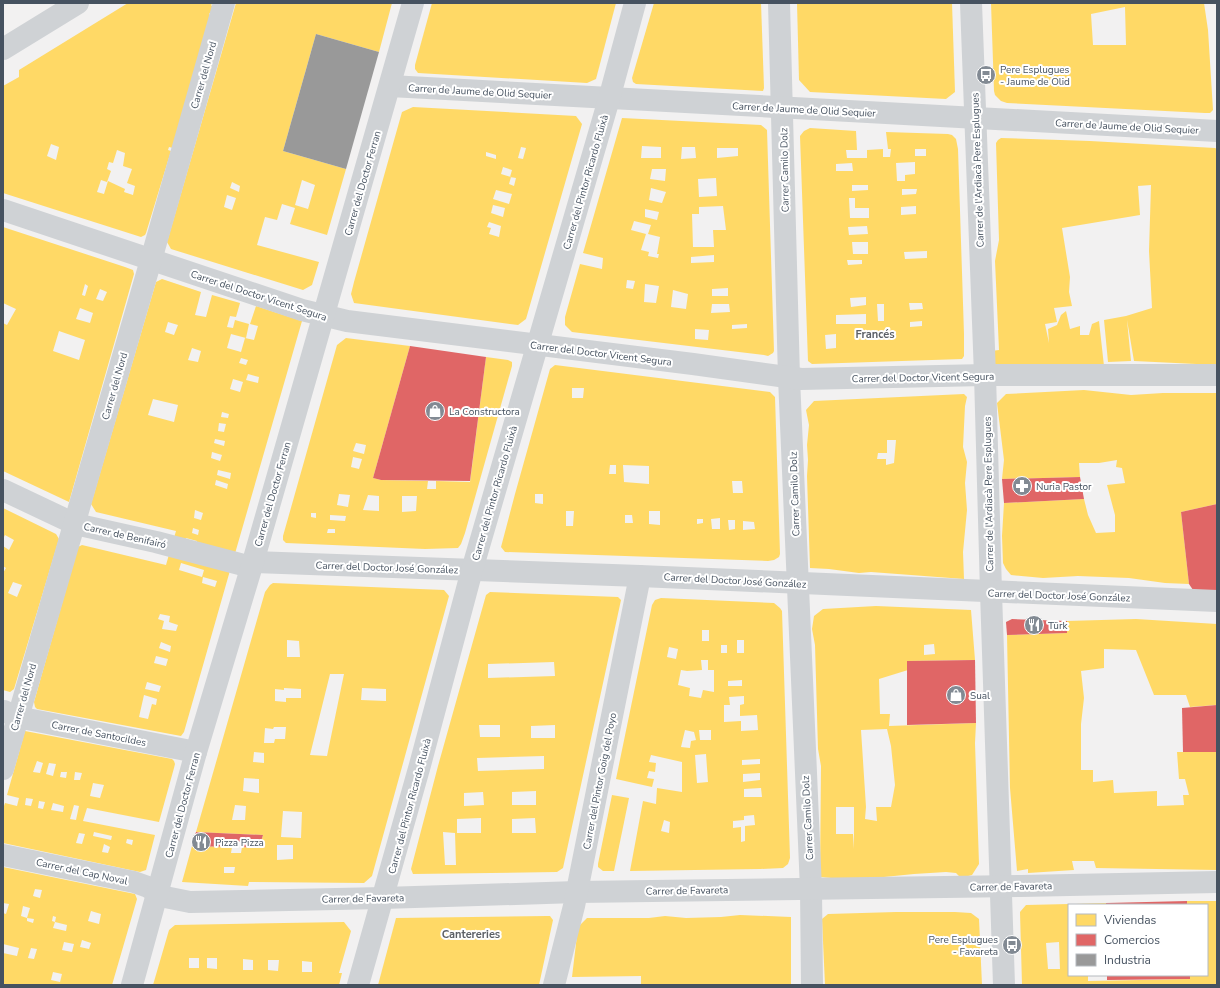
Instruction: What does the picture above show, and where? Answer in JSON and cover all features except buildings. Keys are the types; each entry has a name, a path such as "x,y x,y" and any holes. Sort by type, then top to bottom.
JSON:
{"street":[{"path":"3,49 78,3"},
{"name":"Carrer del Nord","path":"3,769 10,714 75,524 224,3"},
{"name":"Carrer del Doctor Ferran","path":"132,985 196,752 252,565 413,3"},
{"name":"Carrer del Pintor Ricardo Fluixà","path":"358,985 420,765 472,570 538,346 635,3"},
{"name":"Carrer Camilo Dolz","path":"779,3 789,378 811,889 812,985"},
{"name":"Carrer de l'Ardiacà Pere Esplugues","path":"970,3 985,375 990,592 1004,985"},
{"name":"Carrer de Jaume de Olid Sequier","path":"390,86 1217,131"},
{"name":"Carrer del Doctor Vicent Segura","path":"3,210 324,316 347,321 801,379 985,375 1217,375"},
{"name":"Carrer de Benifairó","path":"3,490 75,524 252,565"},
{"name":"Carrer del Doctor José González","path":"252,565 472,570 640,576 1217,601"},
{"name":"Carrer del Pintor Goig del Poyo","path":"554,985 577,892 640,576"},
{"name":"Carrer de Santocildes","path":"10,714 196,752"},
{"name":"Carrer del Cap Noval","path":"3,855 134,882 148,887 158,893"},
{"name":"Carrer de Favareta","path":"158,893 174,900 190,902 577,892 1000,887 1217,882"}],"place":[{"name":"Pere Esplugues - Jaume de Olid","path":"986,75"},
{"name":"La Constructora","path":"435,411"},
{"name":"Nuria Pastor","path":"1022,486"},
{"name":"Türk","path":"1034,625"},
{"name":"Sual","path":"956,695"},
{"name":"Pizza Pizza","path":"201,842"},
{"name":"Pere Esplugues - Favareta","path":"1012,945"}],"district":[{"name":"Francés","path":"875,334"},
{"name":"Cantereries","path":"471,934"}]}
